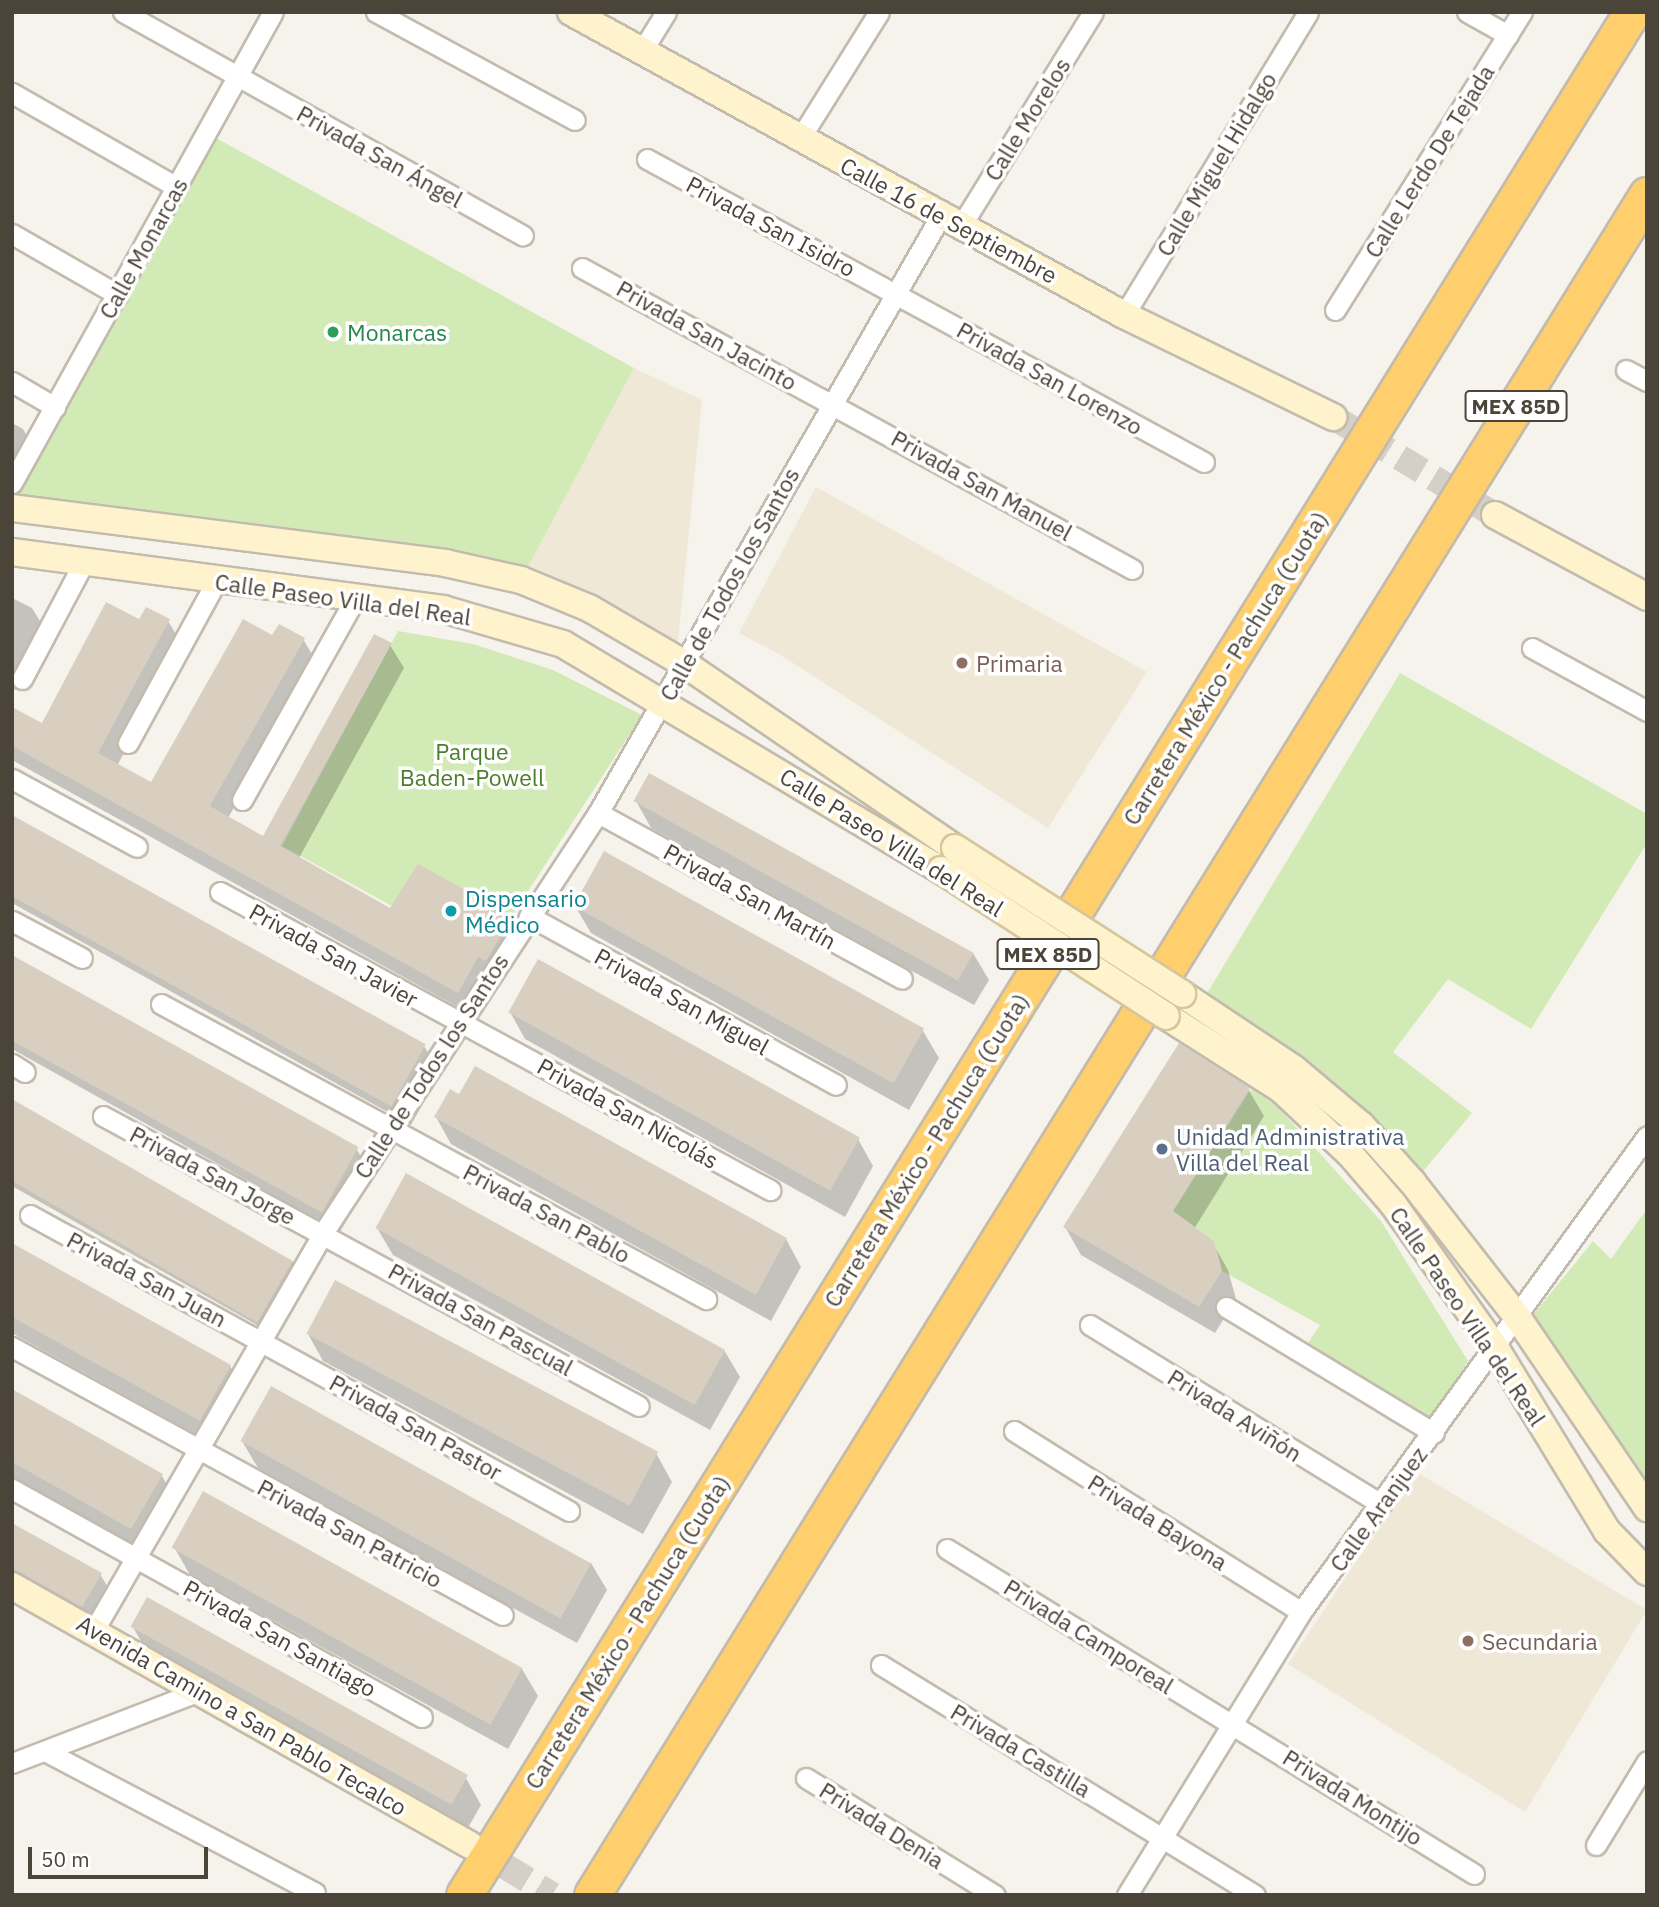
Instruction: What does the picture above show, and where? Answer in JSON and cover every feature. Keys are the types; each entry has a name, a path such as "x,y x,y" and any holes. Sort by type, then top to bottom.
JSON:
{"highway":[{"name":"Carretera México - Pachuca (Cuota)","path":"464,1895 1632,12"},
{"name":"MEX 85D","path":"592,1895 1647,195"}],"street":[{"name":"Privada San Ángel","path":"123,12 523,236"},
{"name":"Calle Monarcas","path":"12,483 272,12"},
{"path":"376,12 575,120"},
{"name":"Calle 16 de Septiembre","path":"571,12 799,140 1124,315 1333,417"},
{"path":"642,51 666,12"},
{"path":"799,140 879,12"},
{"name":"Calle Morelos","path":"951,220 1093,12"},
{"name":"Calle Miguel Hidalgo","path":"1124,315 1308,12"},
{"path":"1467,12 1508,35"},
{"name":"Calle Lerdo De Tejada","path":"1335,310 1522,12"},
{"path":"12,93 177,187"},
{"name":"Privada San Isidro","path":"647,159 895,294"},
{"name":"Calle de Todos los Santos","path":"94,1630 138,1558 197,1450 323,1233 389,1126 598,813 895,294 951,220"},
{"path":"12,234 118,295"},
{"name":"Privada San Jacinto","path":"582,268 831,403"},
{"name":"Privada San Lorenzo","path":"895,294 1204,462"},
{"path":"1626,370 1647,381"},
{"path":"12,382 55,407"},
{"name":"Privada San Manuel","path":"831,403 1132,569"},
{"name":"Calle Paseo Villa del Real","path":"12,508 445,563 509,577 589,608 685,664 1166,1016 1282,1090 1350,1154 1393,1204 1496,1349 1607,1531 1647,1572"},
{"path":"1495,515 1647,597"},
{"name":"Calle Paseo Villa del Real","path":"12,552 443,609 562,644 948,859 1182,994 1293,1068 1361,1125 1413,1183 1518,1318 1647,1508"},
{"path":"22,679 84,562"},
{"path":"128,743 217,580"},
{"path":"242,800 355,599"},
{"path":"1532,648 1647,711"},
{"path":"12,779 137,847"},
{"name":"Privada San Martín","path":"598,813 902,979"},
{"name":"Privada San Javier","path":"220,892 486,1035"},
{"name":"Privada San Miguel","path":"529,916 836,1086"},
{"path":"12,921 82,958"},
{"name":"Privada San Pablo","path":"161,1004 706,1299"},
{"name":"Privada San Nicolás","path":"486,1035 770,1190"},
{"name":"Privada San Jorge","path":"103,1116 323,1233"},
{"name":"Calle Aranjuez","path":"1127,1895 1301,1612 1496,1349 1647,1136"},
{"name":"Privada San Juan","path":"30,1216 262,1342"},
{"name":"Privada San Pascual","path":"323,1233 639,1406"},
{"path":"1226,1307 1434,1433"},
{"name":"Privada Aviñón","path":"1090,1325 1381,1504"},
{"name":"Privada San Pastor","path":"262,1342 569,1511"},
{"name":"Privada San Patricio","path":"12,1348 503,1615"},
{"name":"Privada Bayona","path":"1014,1431 1301,1612"},
{"name":"Privada San Santiago","path":"12,1489 422,1717"},
{"name":"Privada Camporeal","path":"947,1549 1231,1722"},
{"name":"Avenida Camino a San Pablo Tecalco","path":"12,1586 202,1690 470,1845"},
{"name":"Privada Castilla","path":"881,1665 1255,1895"},
{"path":"12,1763 202,1690"},
{"name":"Privada Montijo","path":"1231,1722 1474,1874"},
{"path":"45,1751 315,1894"},
{"path":"1596,1844 1647,1761"},
{"name":"Privada Denia","path":"806,1778 995,1895"}],"shaded area":[{"path":"634,368 702,400 676,661 521,580"},
{"name":"Primaria","path":"816,487 1147,672 1048,828 779,654 739,633"},
{"name":"Secundaria","path":"1420,1474 1647,1610 1525,1812 1288,1664 1390,1511"}],"green space":[{"name":"Monarcas","path":"207,133 634,368 521,580 12,501 12,484"},
{"name":"Parque Baden-Powell","path":"398,631 473,644 553,670 642,715 512,916 392,906 282,846"},
{"path":"1400,673 1647,814 1647,843 1531,1029 1448,979 1393,1052 1472,1113 1414,1182 1200,1005"},
{"path":"1251,1089 1276,1105 1381,1221 1468,1361 1424,1430 1304,1349 1320,1325 1222,1271 1214,1241 1173,1211"},
{"path":"1647,1209 1647,1481 1533,1315 1593,1241 1611,1259"}],"building":[{"path":"106,602 139,619 146,607 170,619 98,753 151,782 243,619 272,635 279,624 305,638 210,806 263,836 374,634 392,643 280,846 390,908 418,864 512,916 486,961 478,957 458,993 12,746 12,707 42,723"},
{"path":"649,773 973,953 958,981 633,801"},
{"path":"12,815 426,1044 391,1106 12,896"},
{"path":"604,851 924,1028 894,1084 573,906"},
{"path":"12,955 358,1147 322,1213 12,1041"},
{"path":"538,959 860,1137 830,1191 508,1012"},
{"name":"Unidad Administrativa Villa del Real","path":"1179,1043 1250,1088 1173,1211 1214,1241 1222,1271 1199,1307 1063,1227"},
{"path":"475,1066 787,1238 756,1295 434,1117 450,1089 459,1094"},
{"path":"12,1099 293,1261 257,1322 12,1181"},
{"path":"406,1173 725,1350 695,1405 375,1228"},
{"path":"12,1243 231,1365 200,1421 12,1317"},
{"path":"335,1280 658,1452 630,1506 306,1334"},
{"path":"271,1386 591,1563 561,1619 240,1441"},
{"path":"12,1389 163,1474 131,1529 12,1462"},
{"path":"203,1491 522,1668 491,1725 171,1548"},
{"path":"12,1523 102,1573 82,1607 12,1568"},
{"path":"147,1597 468,1775 452,1805 131,1627"}],"tunnel":[{"path":"1333,417 1495,515"},
{"path":"472,1846 552,1895"}],"place":[{"name":"Monarcas","path":"333,332"},
{"name":"Primaria","path":"962,663"},
{"name":"Dispensario Médico","path":"451,911"},
{"name":"Unidad Administrativa Villa del Real","path":"1162,1149"},
{"name":"Secundaria","path":"1468,1641"}]}
